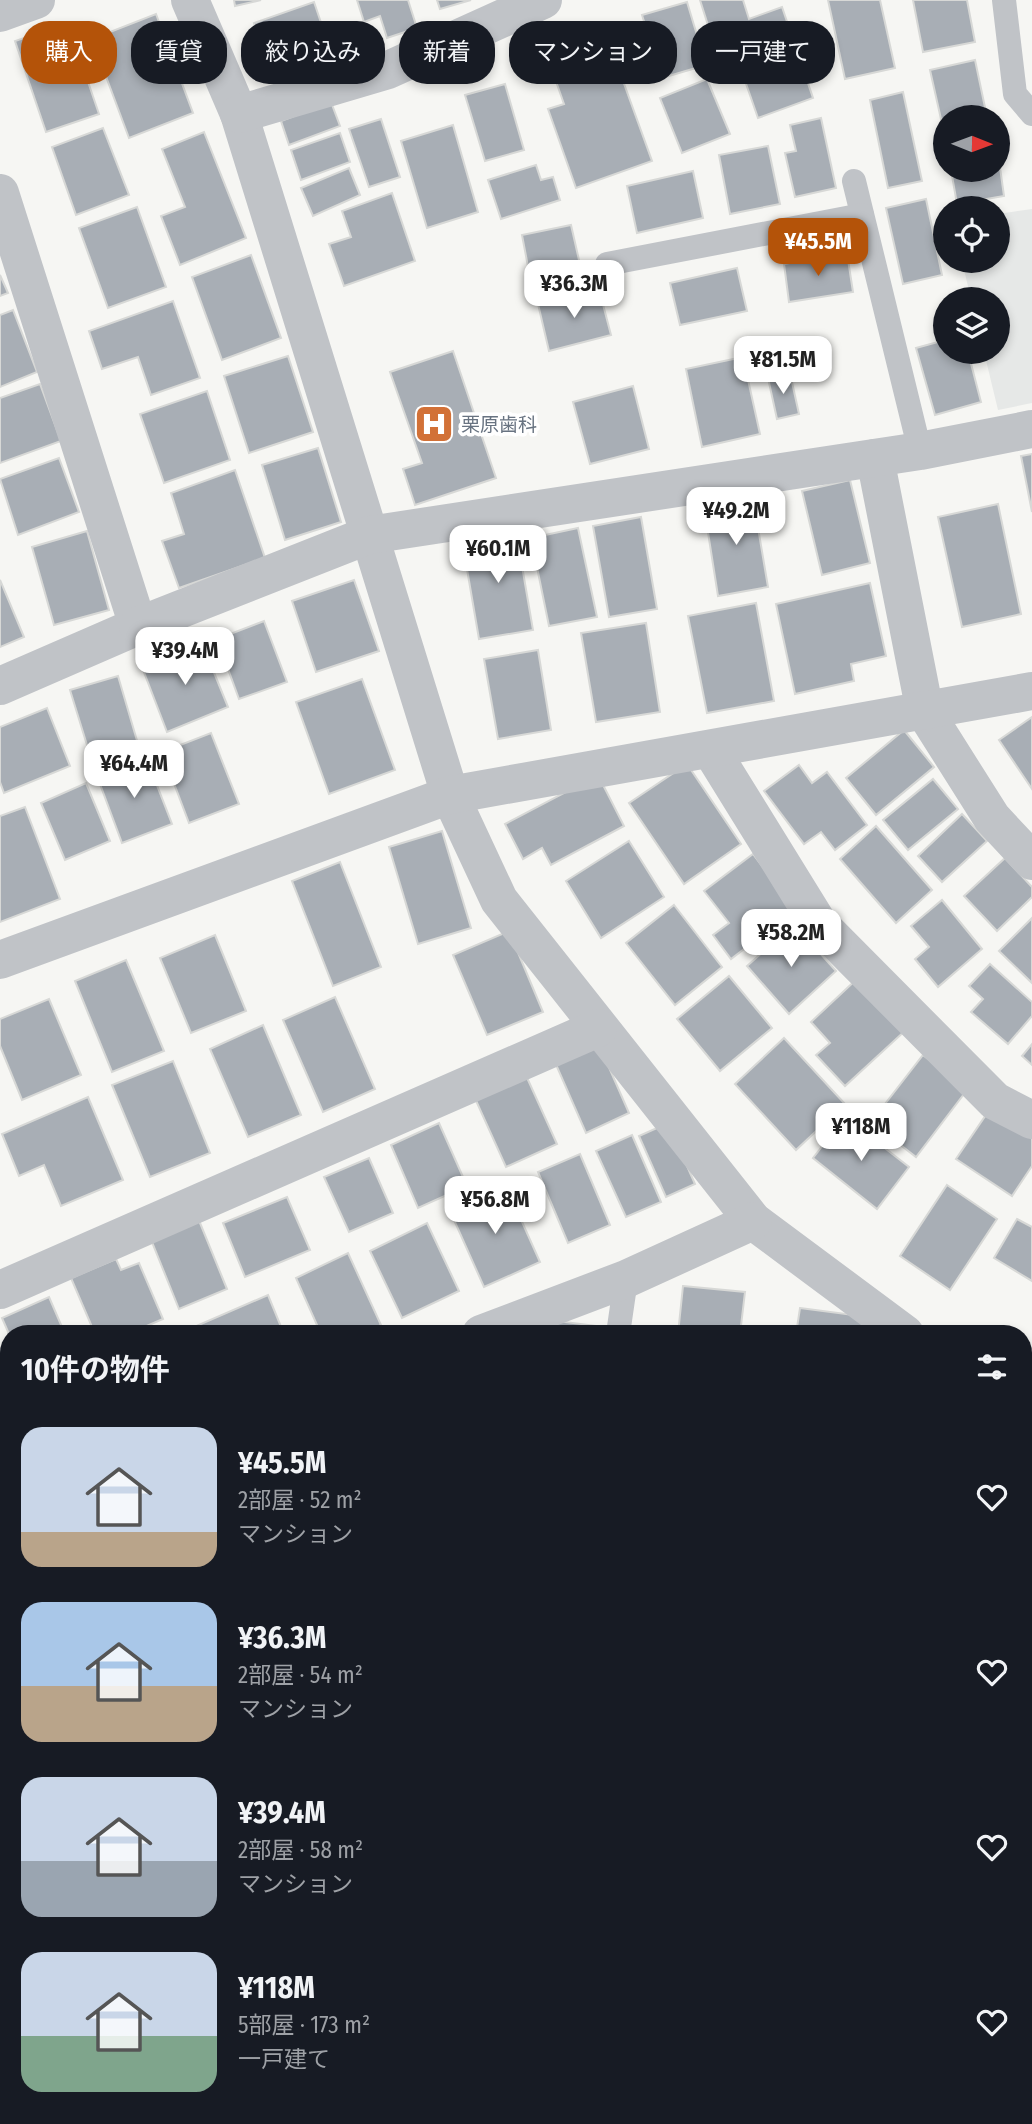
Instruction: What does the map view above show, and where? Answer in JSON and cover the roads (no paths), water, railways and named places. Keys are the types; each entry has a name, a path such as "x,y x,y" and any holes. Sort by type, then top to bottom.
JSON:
{"street":[{"path":"0,13 36,0"},
{"path":"190,0 239,114 450,795 499,900 752,1221 891,1325"},
{"path":"239,114 388,70 543,0"},
{"path":"0,193 138,626"},
{"path":"0,686 138,626 369,535 920,451 1032,429"},
{"path":"875,458 925,712 992,818 1032,860"},
{"path":"0,960 450,795 1032,691"},
{"path":"710,750 818,923 995,1101 1032,1120"},
{"path":"0,1290 598,1028"},
{"path":"505,1325 626,1279 752,1221"}],"lane":[{"path":"1004,0 1015,94 1032,114"},
{"path":"854,181 920,451"},
{"path":"607,264 862,215"},
{"path":"619,1325 626,1279"}],"place":[{"name":"栗原歯科","path":"434,424"}]}
